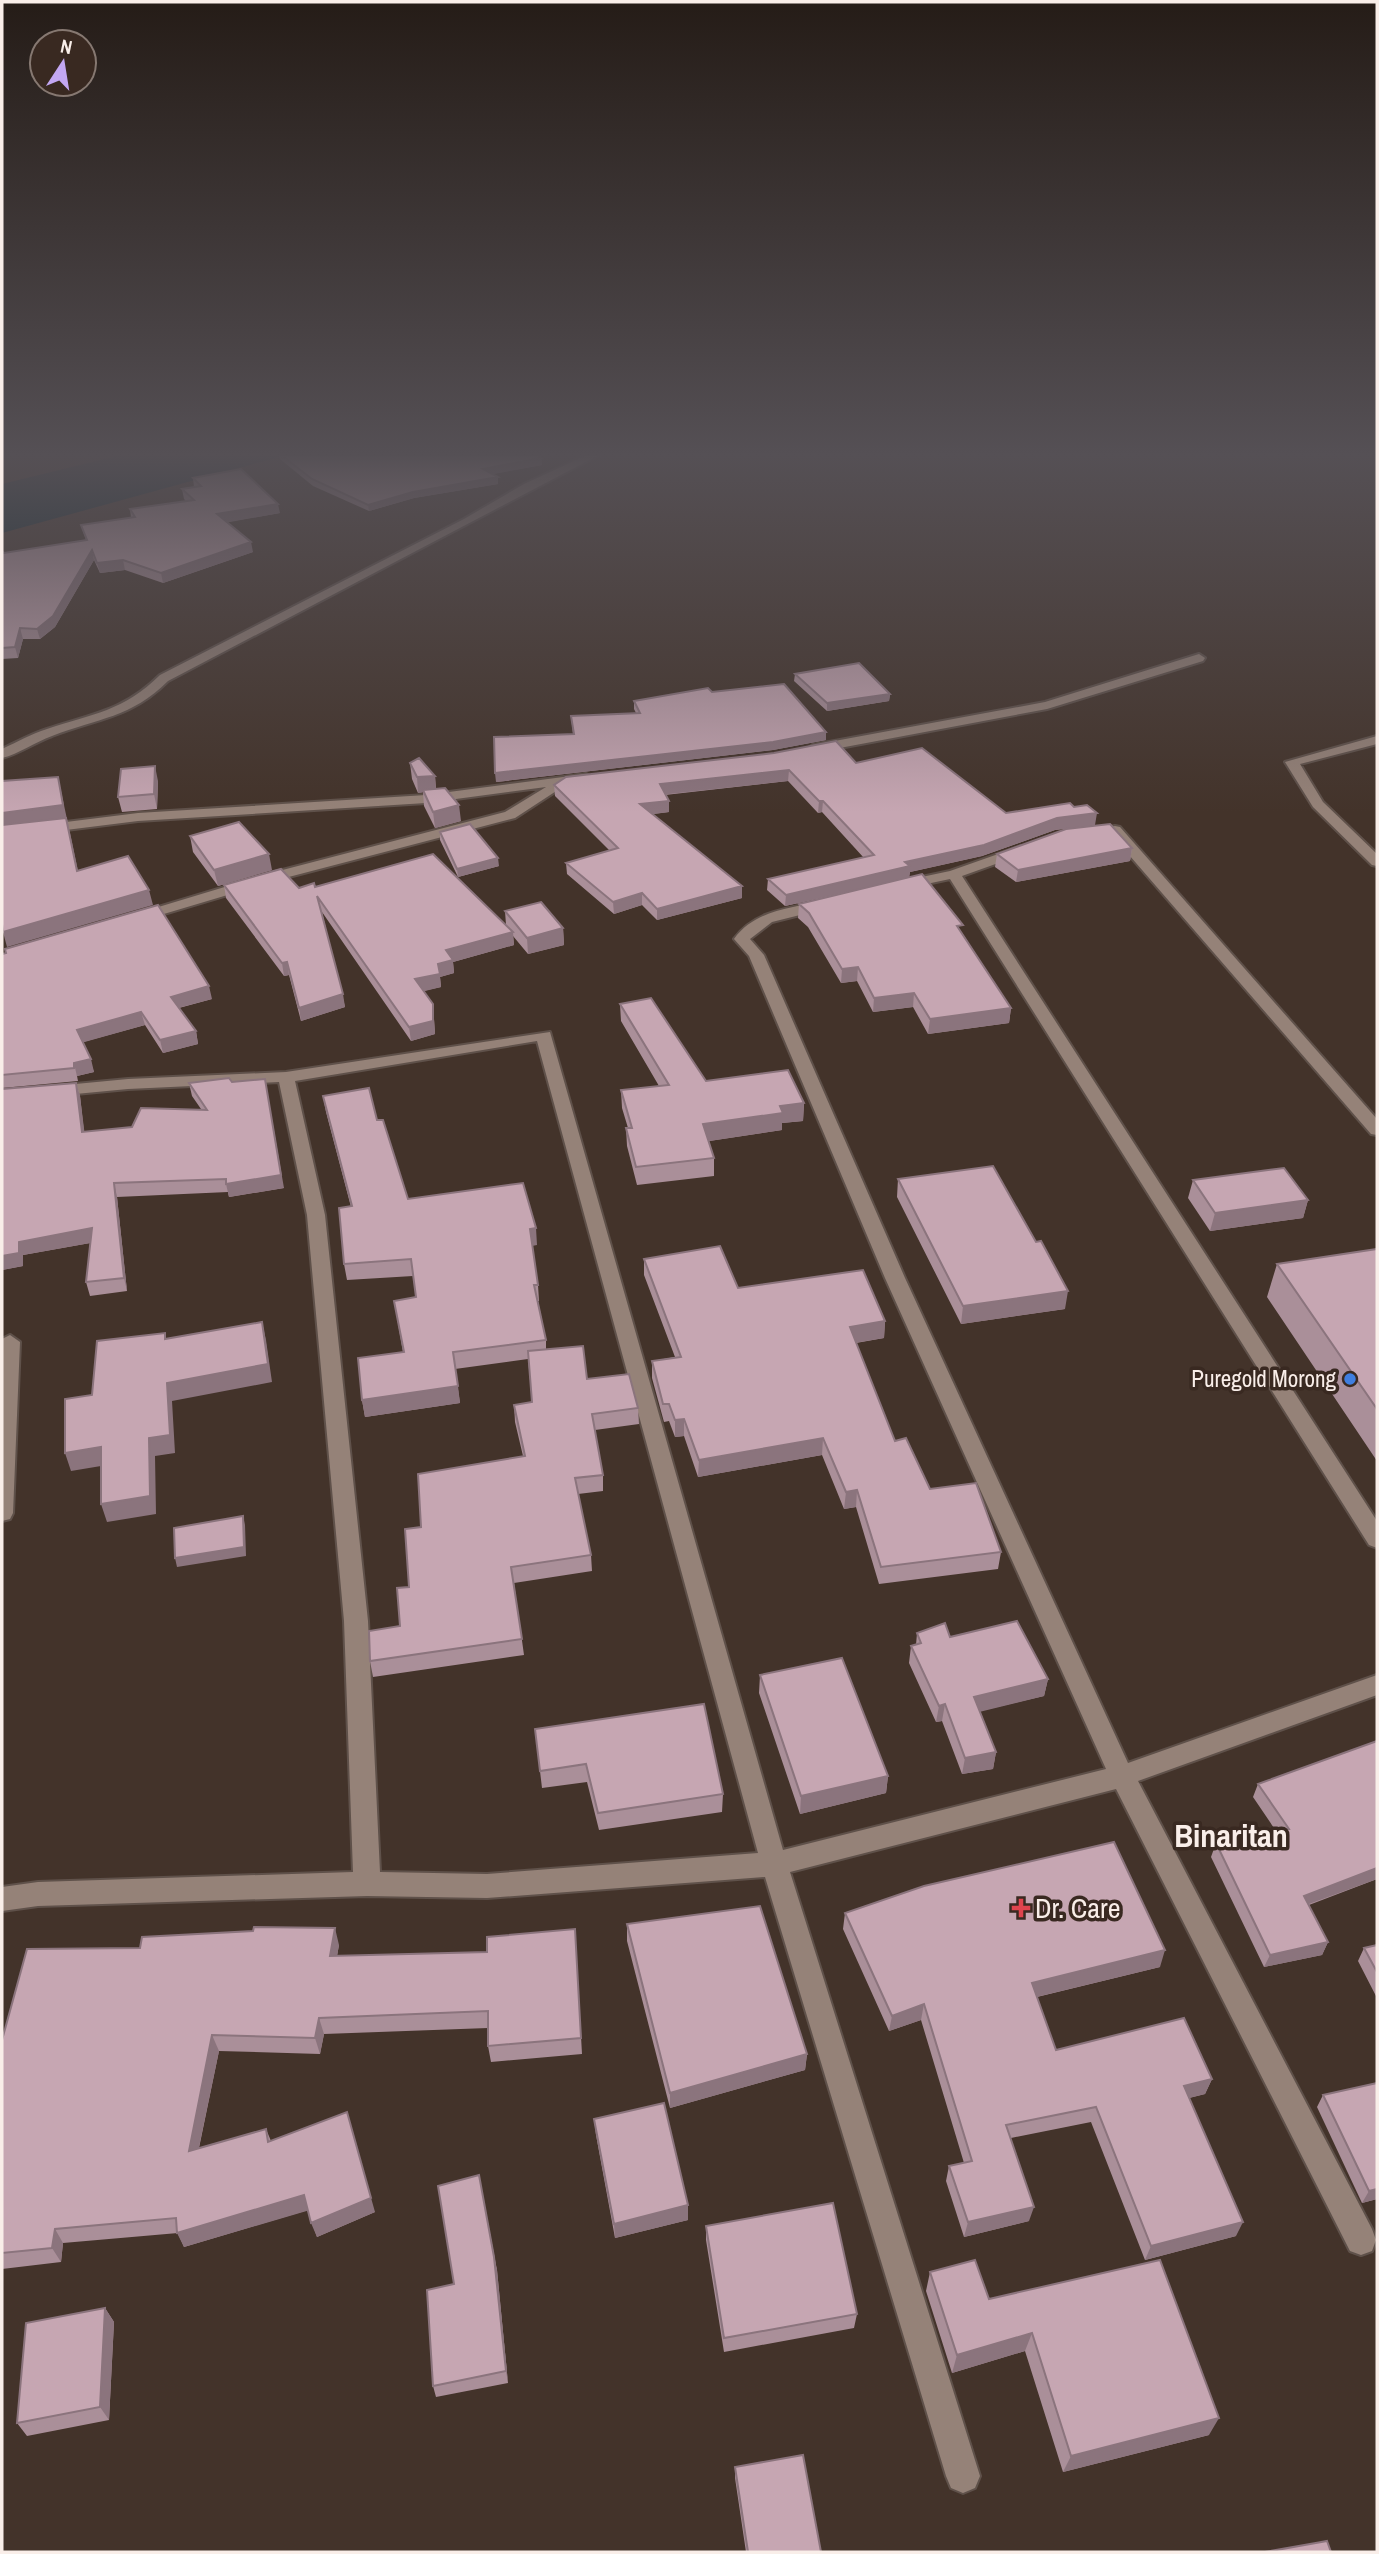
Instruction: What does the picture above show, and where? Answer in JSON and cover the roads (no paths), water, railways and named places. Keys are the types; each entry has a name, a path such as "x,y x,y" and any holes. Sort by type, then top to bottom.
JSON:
{"street":[{"path":"2,754 48,733 116,715 149,695 164,678 185,666 364,574"},
{"path":"798,752 1047,705 1199,658"},
{"path":"1377,740 1292,762 1318,804 1377,862"},
{"path":"2,834 138,817 426,799 595,777"},
{"path":"117,924 276,876 510,815 568,780"},
{"path":"1101,830 1114,829 1377,1130"},
{"path":"892,888 954,874 1037,844"},
{"path":"954,874 1377,1539"},
{"path":"842,901 782,914 747,930 742,939 756,955 895,1278 1122,1776 1361,2240"},
{"path":"2,1096 128,1084 286,1077 544,1035 775,1864 963,2476"},
{"path":"286,1077 316,1215 356,1621 368,1884"},
{"path":"2,1513 10,1342"},
{"path":"2,1899 38,1894 368,1884 487,1886 775,1864 1122,1776 1377,1685"}],"place":[{"name":"Puregold Morong","path":"1350,1379"},
{"name":"Dr. Care","path":"1021,1908"}],"district":[{"name":"Binaritan","path":"1231,1836"}]}
